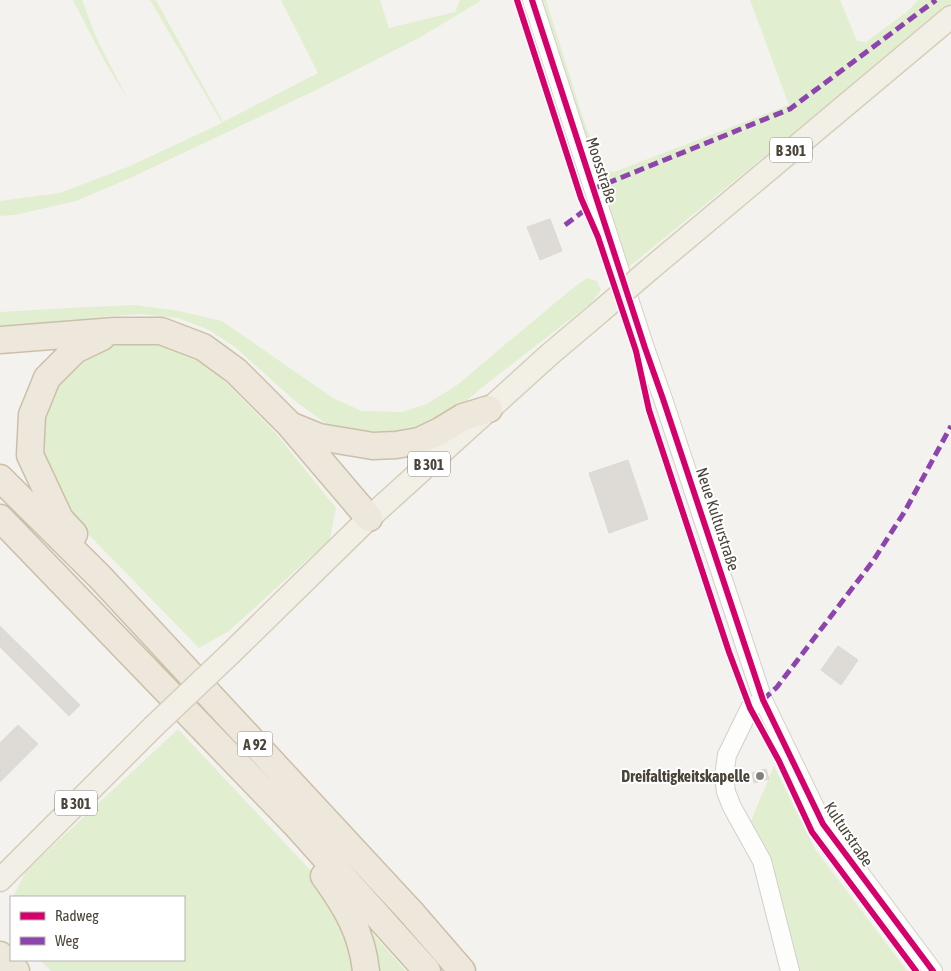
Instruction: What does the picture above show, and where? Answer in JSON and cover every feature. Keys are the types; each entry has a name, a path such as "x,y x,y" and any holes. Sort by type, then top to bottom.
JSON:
{"highway":[{"path":"0,340 115,332 161,331 203,347 236,371 289,424 369,518"},
{"path":"100,577 90,553 60,519 30,455 32,415 47,378 75,350 115,332"},
{"path":"289,424 318,438 373,446 396,445 419,440 440,431 463,417 489,409"},
{"name":"A 92","path":"0,478 100,577 410,911 462,971"},
{"name":"A 92","path":"0,518 297,826 427,971"},
{"path":"297,826 308,855 336,892 349,914 363,950 366,971"}],"main road":[{"name":"B 301","path":"0,880 153,727 369,518 489,409 650,269 951,17"}],"street":[{"name":"Moosstraße","path":"532,0 645,348"},
{"name":"Neue Kulturstraße","path":"645,348 664,399 763,700"},
{"path":"763,700 750,708 727,754 724,776 726,792 732,807 762,861 790,971"},
{"name":"Kulturstraße","path":"763,700 822,824 933,971"}],"green space":[{"path":"73,0 82,0 96,37 128,100 105,62"},
{"path":"150,0 156,0 223,122 318,73 281,0 380,0 389,28 455,12 460,0 482,0 419,38 314,91 128,179 76,201 14,215 0,216 0,201 60,193 130,166 222,123"},
{"path":"540,0 546,0 584,121 603,170 614,172 789,105 750,0 840,0 857,41 866,42 908,11 918,0 951,0 951,4 625,270"},
{"path":"587,278 597,281 601,290 591,303 485,385 454,412 427,427 402,433 373,435 332,428 295,401 235,347 209,330 178,318 141,314 110,316 37,327 0,327 0,312 135,305 179,311 222,321 333,398 362,411 402,412 427,404 457,385"},
{"path":"122,341 148,341 182,351 214,370 274,431 336,508 330,539 229,631 199,648 90,536 59,495 45,462 43,433 50,400 62,379 80,360 100,347"},
{"path":"178,729 327,888 361,971 51,971 41,961 185,961 185,896 14,896 26,871"},
{"path":"774,766 815,849 907,971 796,971 762,844 750,823"},
{"path":"373,934 406,971 377,971 369,935"}],"building":[{"path":"550,219 562,251 540,260 527,227"},
{"path":"628,460 648,519 609,533 589,473"},
{"path":"0,626 80,705 69,716 0,647"},
{"path":"838,646 858,660 841,685 821,670"},
{"path":"18,725 38,744 0,782 0,743"},
{"name":"Dreifaltigkeitskapelle","path":"766,769 769,779 754,783 752,773"}],"marked path":[{"path":"593,189 790,109 936,0"},
{"path":"565,225 589,207"},
{"path":"763,700 777,687 873,561 905,511 951,426"}],"cycle path":[{"path":"517,0 581,198 598,237 636,351 649,410 729,652 750,708 779,761 812,832 916,971"},
{"path":"532,0 645,348 763,700 823,824 933,971"}],"place":[{"name":"Dreifaltigkeitskapelle","path":"760,776"}]}
